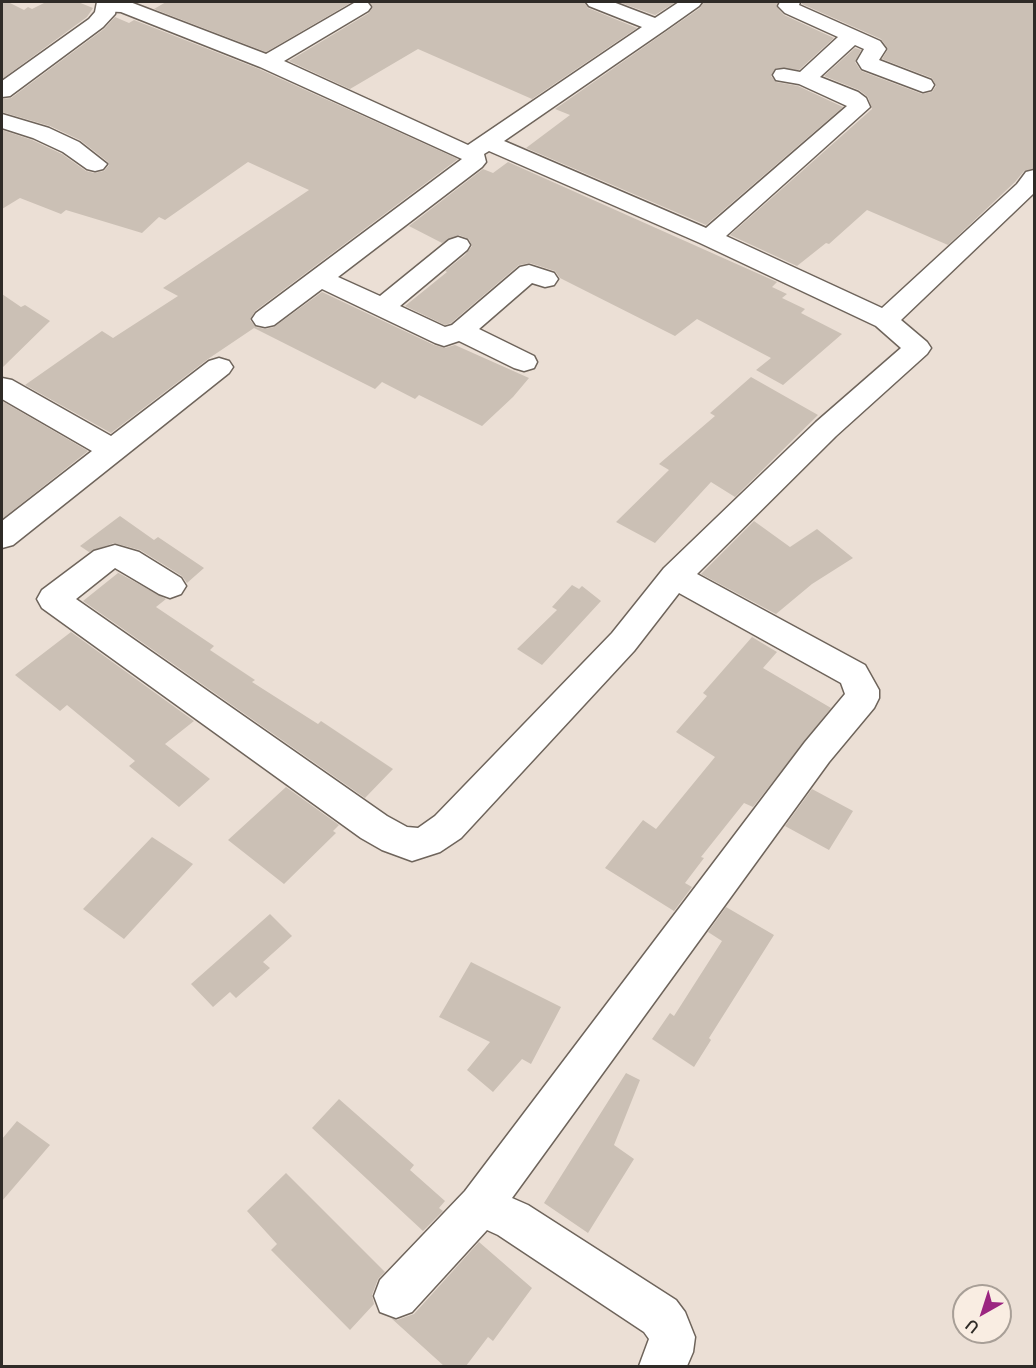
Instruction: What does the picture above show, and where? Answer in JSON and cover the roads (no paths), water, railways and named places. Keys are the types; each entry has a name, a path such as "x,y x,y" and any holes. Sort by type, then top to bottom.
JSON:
{"street":[{"path":"596,2 658,26"},
{"path":"265,319 474,162 479,147 692,2"},
{"path":"790,2 788,6 792,9 875,47 868,61 870,64 923,85"},
{"path":"2,91 96,23 116,4 268,62 709,238 885,321 918,348 826,429 675,576 623,642 448,827 427,841 412,845 395,839 374,827 53,599 105,560 115,556 128,560 170,586"},
{"path":"268,62 361,7"},
{"path":"709,238 859,107 850,97 794,77 852,36"},
{"path":"2,121 40,133 71,147 94,164"},
{"path":"885,321 1035,177"},
{"path":"382,308 458,245"},
{"path":"320,278 438,336 449,337 461,331 529,273 545,279"},
{"path":"461,331 524,362"},
{"path":"2,537 219,367"},
{"path":"2,387 113,450"},
{"path":"396,1296 480,1206 817,752 862,698 862,690 853,674 675,576"},
{"path":"480,1206 513,1220 660,1316 669,1328 672,1337 670,1352 662,1366"}]}
